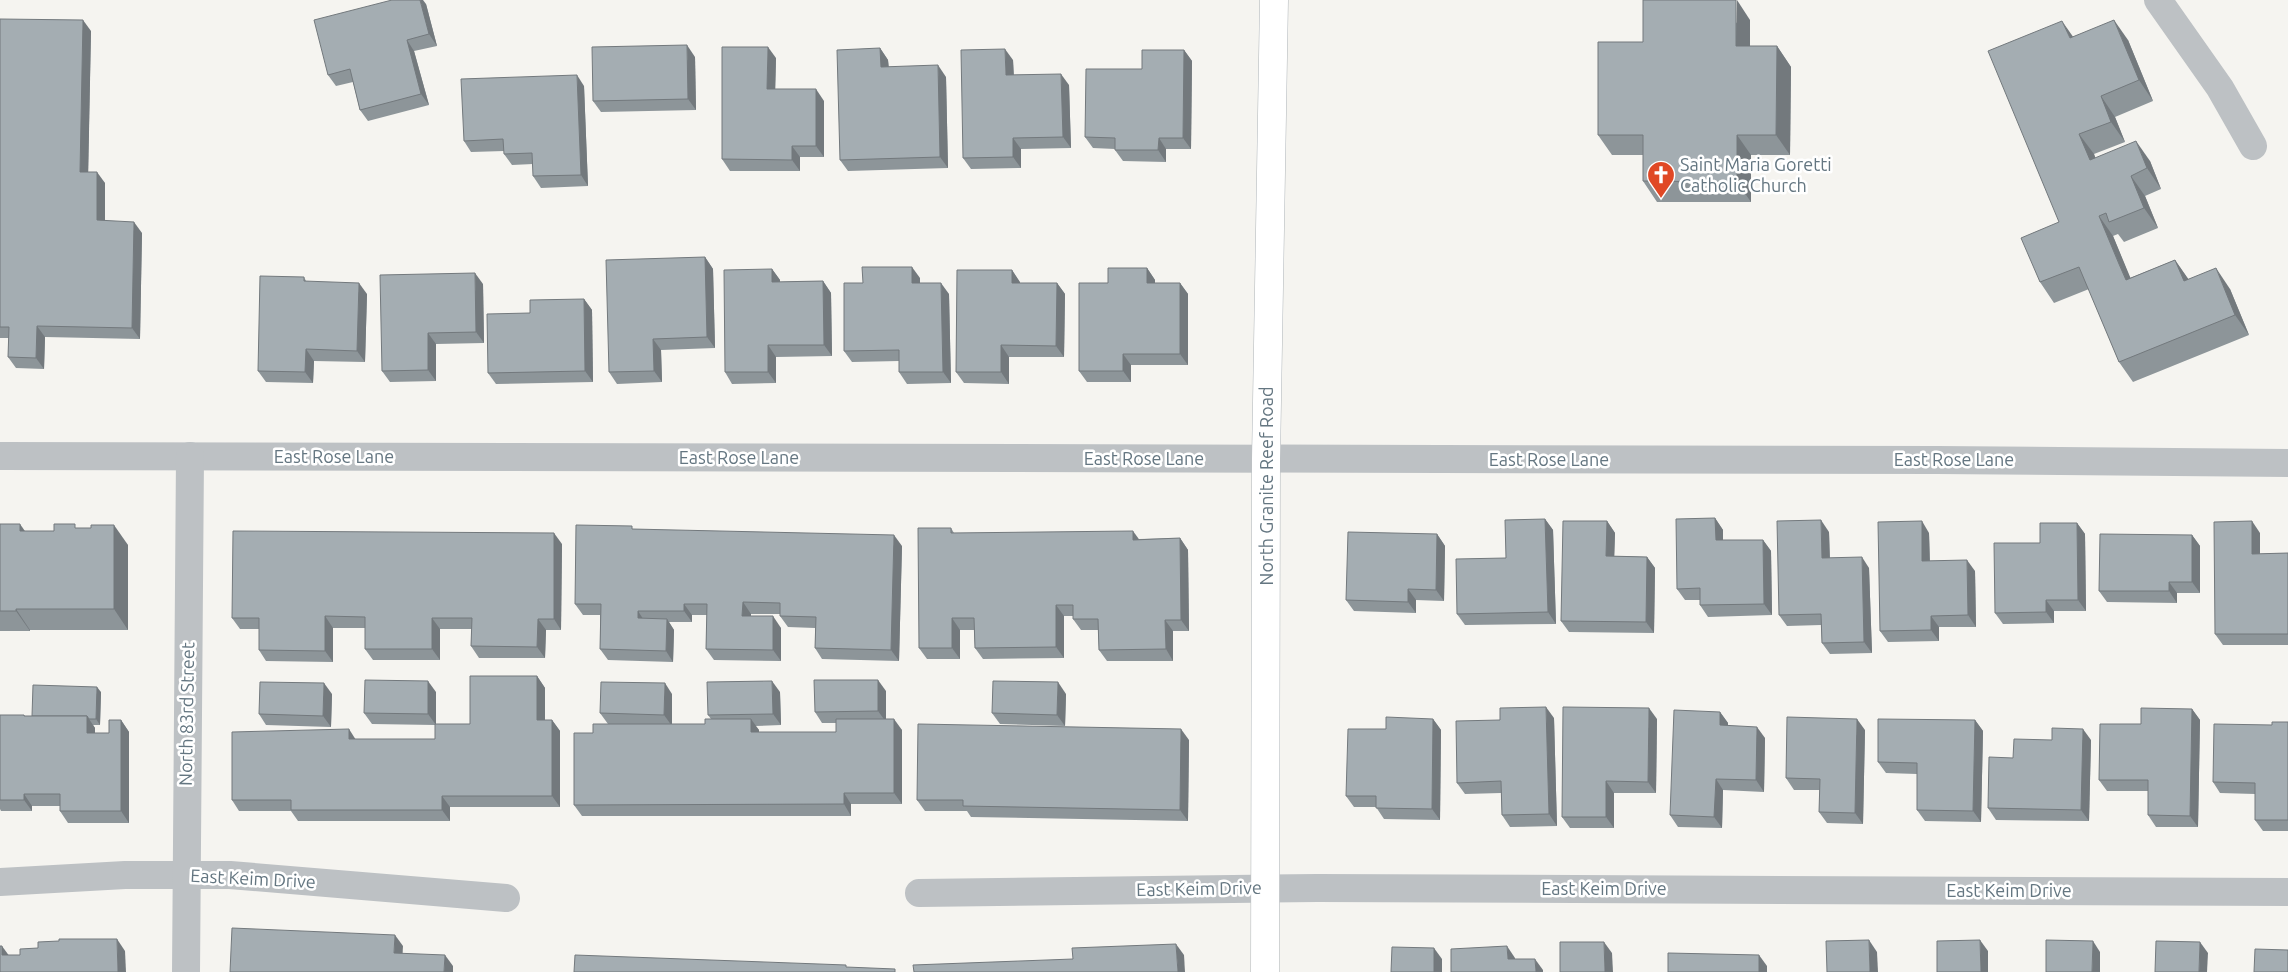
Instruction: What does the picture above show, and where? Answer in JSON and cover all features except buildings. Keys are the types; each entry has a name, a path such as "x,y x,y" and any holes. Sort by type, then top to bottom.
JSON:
{"street":[{"name":"North Granite Reef Road","path":"1265,972 1266,459 1274,0"},
{"path":"2158,0 2220,88 2253,146"},
{"name":"East Rose Lane","path":"0,456 1937,460 2288,463"},
{"name":"North 83rd Street","path":"186,972 190,456"},
{"name":"East Keim Drive","path":"0,882 125,876 230,875 506,898"},
{"name":"East Keim Drive","path":"919,893 1265,888 2288,892"}],"place":[{"name":"Saint Maria Goretti Catholic Church","path":"1661,199"}]}
